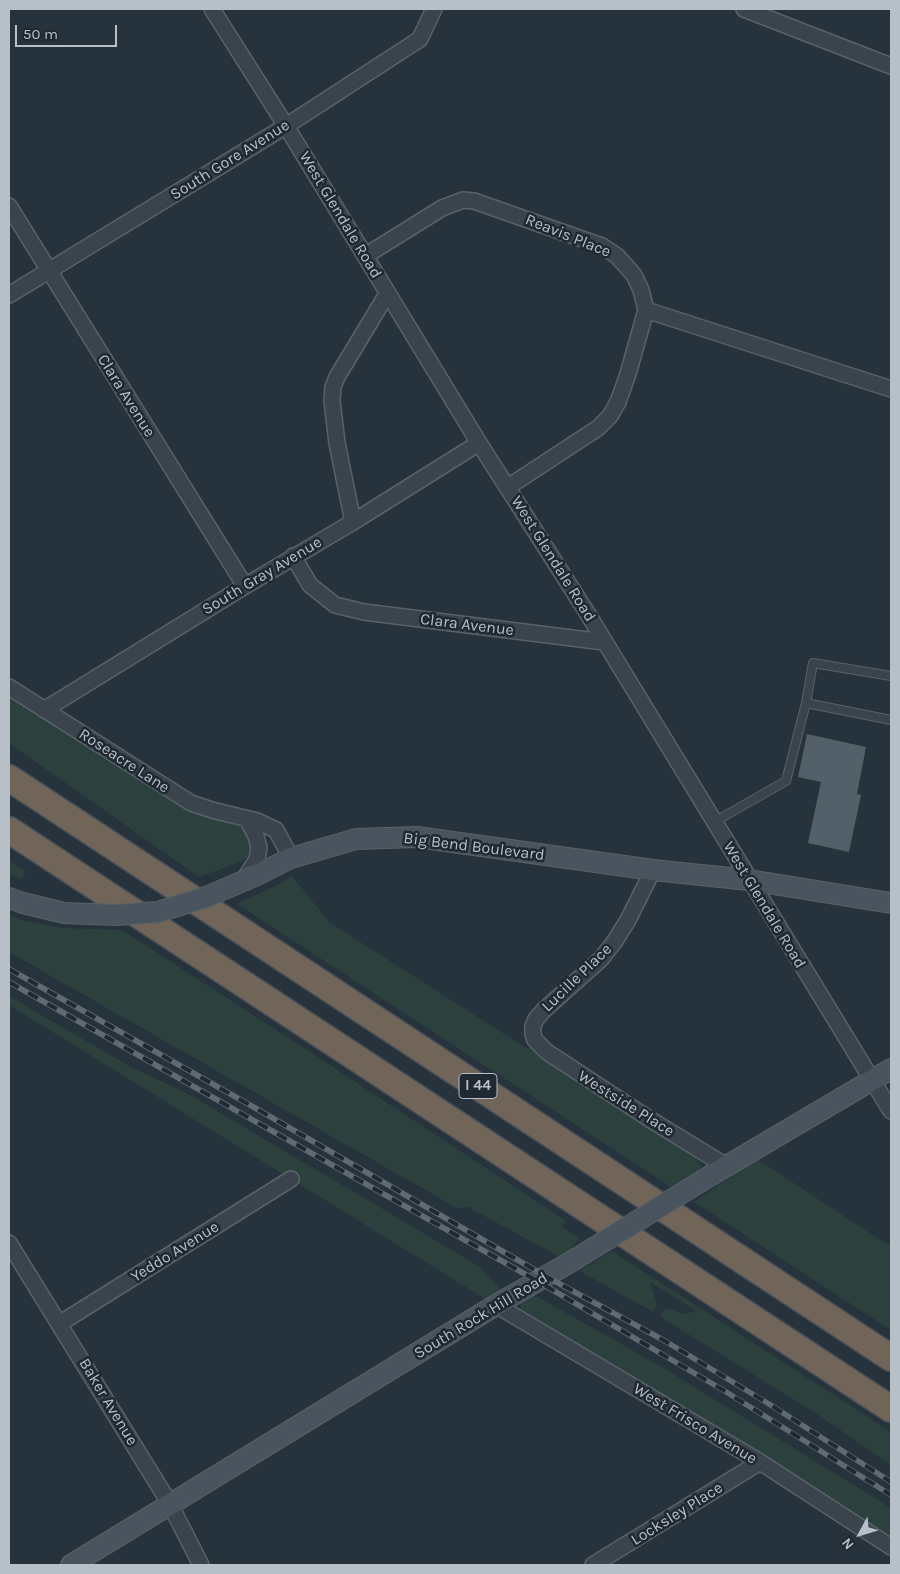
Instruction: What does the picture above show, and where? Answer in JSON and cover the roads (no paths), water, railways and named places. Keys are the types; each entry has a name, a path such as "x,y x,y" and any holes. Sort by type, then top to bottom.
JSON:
{"highway":[{"name":"I 44","path":"9,778 891,1358"},
{"name":"I 44","path":"9,830 891,1409"}],"street":[{"name":"West Glendale Road","path":"212,9 286,126 479,443 604,642 891,1111"},
{"name":"South Gore Avenue","path":"9,295 286,126 420,39 434,9"},
{"path":"744,9 891,66"},
{"name":"Reavis Place","path":"365,256 442,208 463,200 474,201 602,246 617,256 634,275 641,290 646,310"},
{"name":"Clara Avenue","path":"9,206 245,586"},
{"path":"353,522 337,443 332,401 333,387 337,377 387,294"},
{"path":"508,487 598,428 610,416 618,402 628,374 646,310 891,390"},
{"name":"South Gray Avenue","path":"44,710 479,443"},
{"name":"Clara Avenue","path":"294,556 310,585 335,605 364,612 604,642"},
{"name":"Roseacre Lane","path":"9,687 192,803 247,819 276,830 291,858"},
{"path":"247,819 256,836 259,848 257,859 249,878"},
{"name":"Big Bend Boulevard","path":"16,901 64,913 116,915 158,912 206,897 291,858 356,839 417,837 653,870 749,880 891,903"},
{"name":"Lucille Place","path":"533,1034 533,1026 536,1019 596,964 615,941 628,920 653,870"},
{"name":"Westside Place","path":"533,1034 535,1040 547,1052 643,1115 719,1170"},
{"name":"South Rock Hill Road","path":"71,1565 719,1170 891,1069"},
{"name":"Yeddo Avenue","path":"60,1324 291,1180"},
{"name":"Baker Avenue","path":"9,1243 170,1504 200,1565"},
{"name":"West Frisco Avenue","path":"496,1305 760,1462 891,1547"},
{"name":"Locksley Place","path":"593,1565 760,1462"}],"lane":[{"path":"714,822 786,782 806,703 813,663 891,676"},
{"path":"806,703 891,720"}],"railway":[{"path":"9,969 257,1109 547,1277 665,1341 769,1404 891,1482"},
{"path":"9,982 539,1282 723,1390 891,1495"}]}
